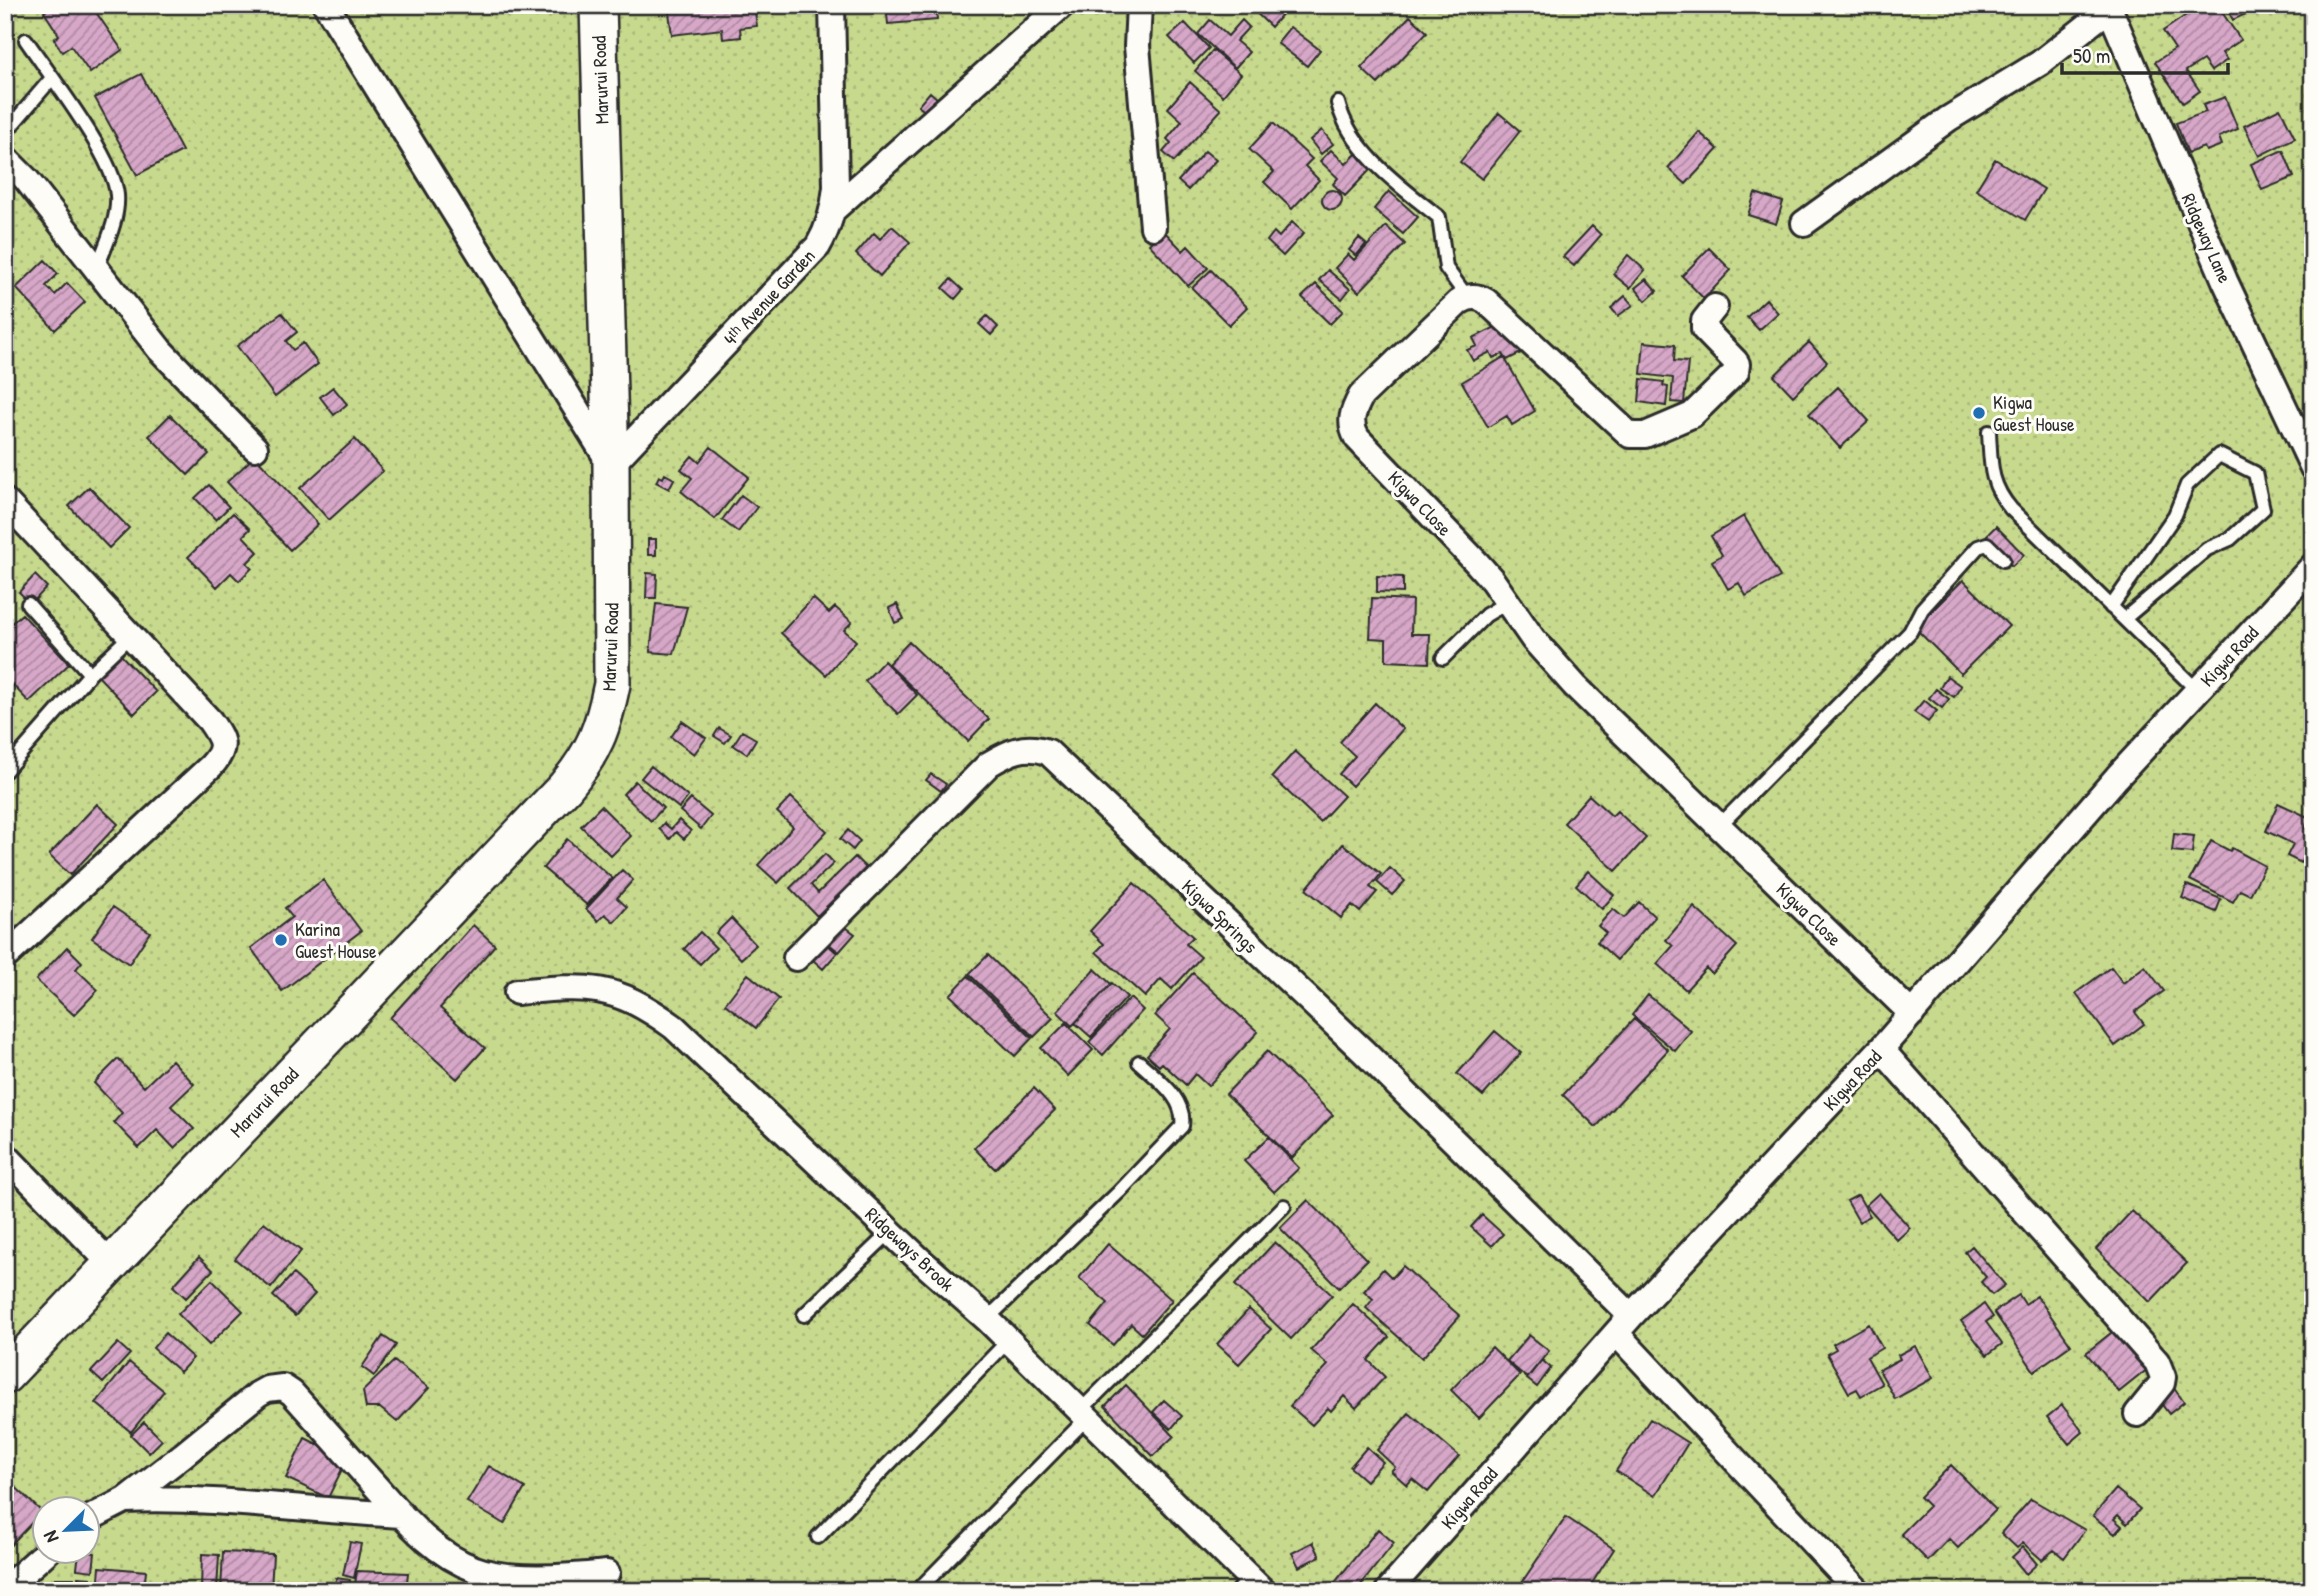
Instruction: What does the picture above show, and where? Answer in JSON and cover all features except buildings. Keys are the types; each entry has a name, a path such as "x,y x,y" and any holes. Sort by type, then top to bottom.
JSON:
{"street":[{"path":"326,5 611,465"},
{"name":"Marurui Road","path":"5,1376 581,768 596,744 612,684 611,465 598,5"},
{"name":"4ᵗʰ Avenue Garden","path":"611,465 818,246 827,231 834,209 836,187 832,5"},
{"path":"834,209 1062,5"},
{"path":"1139,5 1137,46 1153,227"},
{"path":"1804,223 1948,119 2040,63 2108,7"},
{"name":"Ridgeway Lane","path":"2108,7 2225,281 2313,468"},
{"path":"5,158 26,179 160,351 255,447"},
{"path":"1467,297 1478,296 1486,301 1630,435 1638,436 1692,415 1736,372 1735,361 1704,329 1704,321 1715,307"},
{"name":"Kigwa Close","path":"1467,297 1361,396 1354,408 1351,428 1357,438 1492,580 1533,639 1575,686 1912,1014"},
{"path":"5,501 210,721 222,739 222,754 5,957"},
{"name":"Kigwa Road","path":"1388,1591 1623,1325 1881,1049 2117,777 2313,566"},
{"name":"Kigwa Springs","path":"796,958 989,764 1008,753 1024,748 1048,752 1363,1051 1623,1325 1858,1591"},
{"name":"Ridgeways Brook","path":"517,992 568,987 590,988 632,999 674,1027 890,1232 987,1319 1250,1587"},
{"path":"1881,1049 2157,1362 2162,1383 2137,1414"},
{"path":"5,1155 110,1263"},
{"path":"102,1512 125,1500 258,1394 276,1386 292,1393 402,1515 441,1552 477,1570 494,1574 565,1578 607,1573"},
{"path":"125,1500 173,1498 331,1512 402,1515"},
{"path":"5,1589 33,1564"}],"lane":[{"path":"26,40 90,134 109,167 117,194 115,216 97,268"},
{"path":"5,133 52,78"},
{"path":"1338,103 1342,116 1384,174 1439,216 1446,268 1467,297"},
{"path":"1989,432 1992,478 1997,494 2197,690"},
{"path":"2111,607 2175,515 2187,485 2219,455 2255,473 2263,509 2231,539 2207,549 2124,620"},
{"path":"1719,826 1910,632 1922,609 1978,547 1987,544 2003,560"},
{"path":"1443,658 1486,615 1506,603"},
{"path":"28,604 90,674"},
{"path":"5,771 90,674 130,636"},
{"path":"987,1319 1119,1192 1182,1126 1183,1115 1179,1102 1139,1062"},
{"path":"917,1591 1284,1206"},
{"path":"804,1315 890,1232"},
{"path":"818,1538 1008,1341"}],"green space":[{"path":"5,5 2313,5 2313,1591 5,1591"}],"place":[{"name":"Kigwa Guest House","path":"1979,413"},
{"name":"Karina Guest House","path":"281,940"}]}
